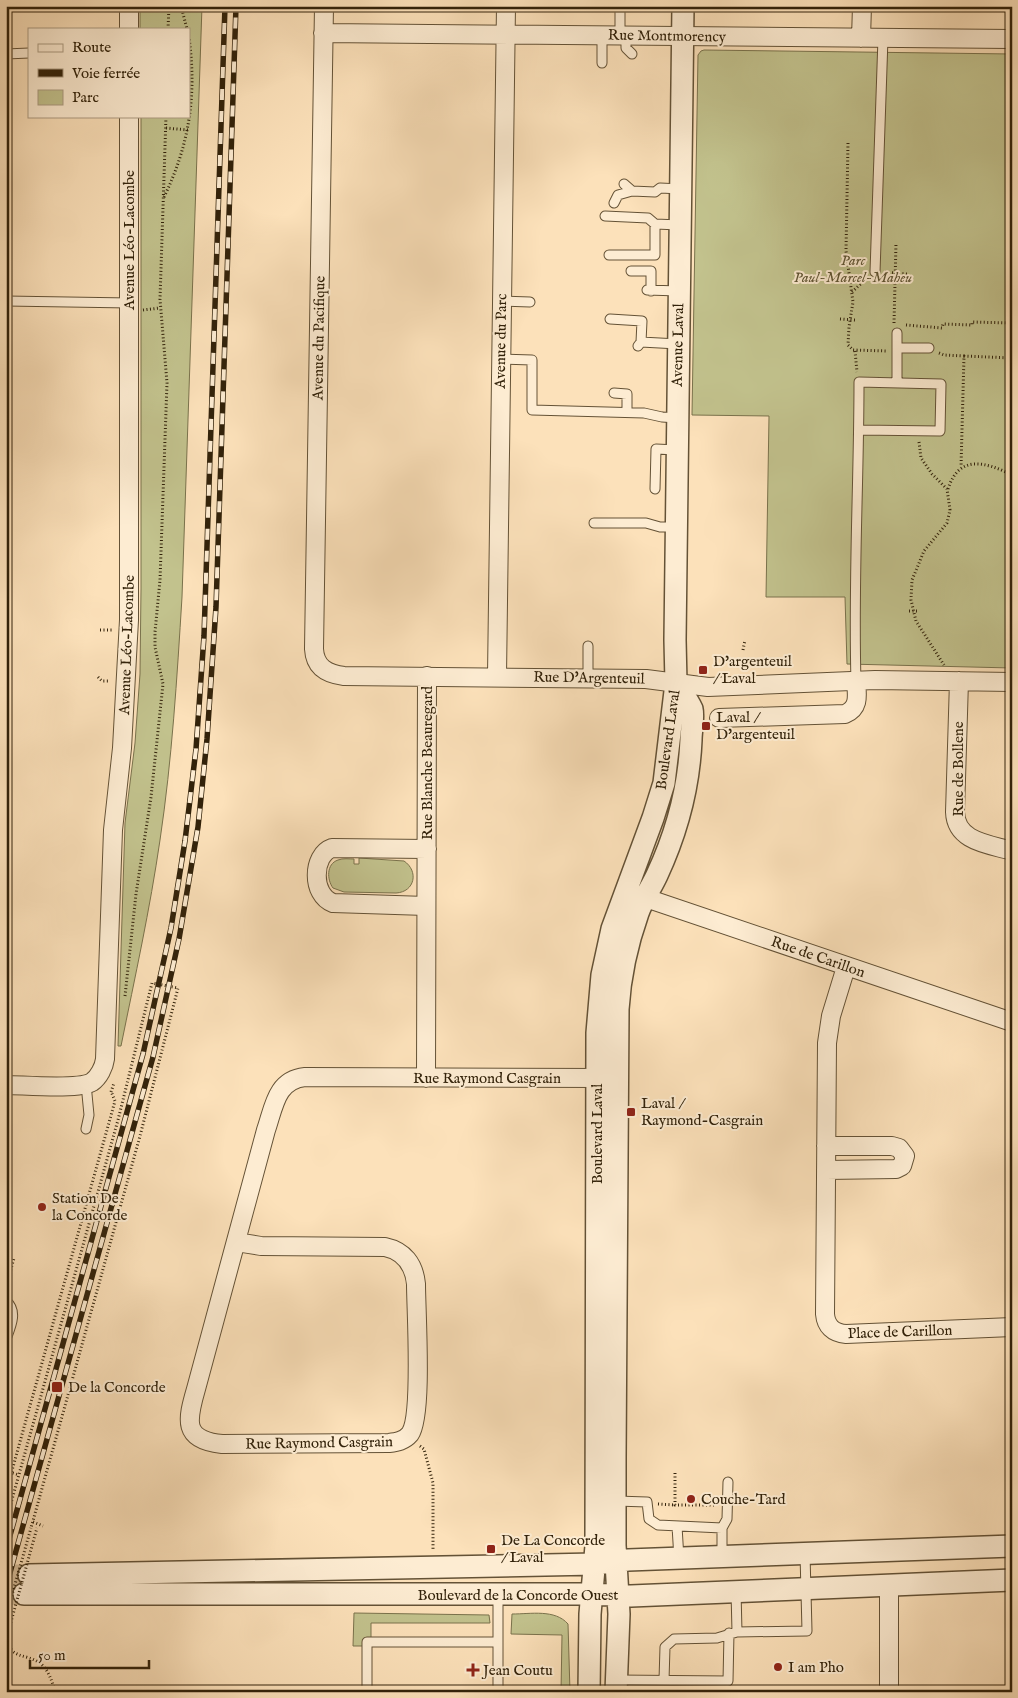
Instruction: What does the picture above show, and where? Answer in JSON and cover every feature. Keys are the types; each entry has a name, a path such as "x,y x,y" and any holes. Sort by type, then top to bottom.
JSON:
{"street":[{"path":"129,6 129,28"},
{"name":"Avenue du Pacifique","path":"322,668 316,659 314,648 324,6"},
{"name":"Avenue du Parc","path":"498,676 506,6"},
{"name":"Avenue Laval","path":"676,683 677,418 683,6"},
{"path":"861,38 862,6"},
{"name":"Rue Montmorency","path":"323,32 1012,39"},
{"name":"Avenue Léo-Lacombe","path":"86,1084 92,1082 99,1074 105,1062 106,1052 113,830 129,641 135,306 129,118"},
{"name":"Rue D'Argenteuil","path":"322,668 328,673 338,675 646,679 708,687 856,681 1012,682"},
{"name":"Rue Blanche Beauregard","path":"426,1078 428,676"},
{"path":"719,718 846,714 851,712 856,706 856,681"},
{"name":"Rue de Bollene","path":"959,681 957,823 962,832 970,838 1012,851"},
{"name":"Boulevard Laval","path":"588,1692 595,1564 607,1078 618,1015 621,983 632,931 635,894 653,818 664,783 676,683"},
{"name":"Rue Blanche Beauregard","path":"426,849 332,848 325,851 319,860 318,881 319,890 323,897 333,903 426,906"},
{"name":"Rue de Carillon","path":"635,894 1012,1022"},
{"name":"Place de Carillon","path":"846,967 828,1029 825,1316 827,1323 837,1333 846,1334 1012,1327"},
{"name":"Rue Raymond Casgrain","path":"236,1242 261,1246 385,1247 396,1250 405,1257 414,1271 416,1304 416,1409 415,1422 408,1436 400,1441 230,1444 205,1442 195,1434 190,1422 191,1405 236,1242 274,1105 278,1096 287,1084 295,1079 306,1077 607,1078"},
{"name":"Boulevard Laval","path":"607,1078 618,1596 616,1686"},
{"path":"6,1085 74,1086 86,1084"},
{"path":"826,1146 892,1146 899,1148 905,1156 902,1166 896,1169 826,1170"},
{"name":"Boulevard de la Concorde Ouest","path":"1012,1546 27,1585 144,1593 337,1595 592,1594 618,1596 1012,1580"},
{"path":"889,1586 889,1692"}],"lane":[{"path":"620,6 626,48 632,54"},
{"path":"602,35 602,63"},
{"path":"875,272 883,38"},
{"path":"6,54 28,53"},
{"path":"624,184 632,191"},
{"path":"614,203 618,195 632,191 655,192 660,188 681,189"},
{"path":"605,216 648,218 655,224 680,225"},
{"path":"609,255 655,255 655,224"},
{"path":"632,271 651,271 649,290 679,291"},
{"path":"6,301 135,306"},
{"path":"502,301 530,302"},
{"path":"610,319 642,321 639,344 678,344"},
{"path":"897,332 897,383"},
{"path":"897,348 929,348"},
{"path":"501,360 532,360 532,410 627,412 677,418"},
{"path":"856,681 854,580 859,382 941,384 940,431 859,430"},
{"path":"614,393 627,394 627,412"},
{"path":"655,488 654,447 677,450"},
{"path":"594,523 646,523 660,527 676,527"},
{"path":"588,646 588,678"},
{"path":"86,1084 89,1115 86,1129"},
{"path":"6,1301 12,1308 13,1315 6,1339"},
{"path":"722,1557 722,1528 727,1519 728,1482"},
{"path":"615,1501 647,1502 648,1515 651,1522 658,1525 722,1528"},
{"path":"677,1526 679,1558"},
{"path":"664,1680 665,1647 668,1642 680,1638 717,1638 733,1633 807,1632 805,1554"},
{"path":"616,1686 664,1680 728,1681 736,1591"},
{"path":"498,1594 498,1692"},
{"path":"367,1692 367,1642 498,1642"}],"path":[{"path":"168,28 169,6"},
{"path":"181,6 187,28"},
{"path":"190,50 193,87 190,113"},
{"name":"Avenue Léo-Lacombe","path":"138,882 151,797 162,699 162,677 155,647 155,632 160,580 167,383 160,308 166,118"},
{"path":"163,200 176,170 188,130 189,118"},
{"path":"166,128 188,130"},
{"path":"848,143 846,251 853,302 848,345 850,349 883,352"},
{"path":"896,243 894,324 942,328 943,324 972,325 972,322 1012,323"},
{"path":"852,293 854,289 875,272"},
{"path":"885,272 907,274"},
{"path":"135,306 160,308"},
{"path":"840,320 855,320"},
{"path":"855,350 855,358"},
{"path":"944,355 1012,358"},
{"path":"961,467 964,356"},
{"path":"919,454 924,463 947,489 950,496 949,518 916,565 912,580 911,611 946,668"},
{"path":"947,489 954,475 961,467 976,464 988,466 1012,475"},
{"path":"911,611 918,611"},
{"path":"100,630 112,630"},
{"path":"148,631 155,632"},
{"path":"743,650 745,640"},
{"path":"98,677 102,681 109,681"},
{"path":"6,1521 118,1120 152,983 178,988 140,1136 6,1616"},
{"path":"6,1492 115,1101 112,1092"},
{"path":"6,1287 14,1258"},
{"path":"56,1311 64,1313"},
{"path":"45,1352 53,1353"},
{"path":"38,1378 46,1380"},
{"path":"30,1406 38,1409"},
{"path":"408,1436 424,1449 433,1483 433,1550"},
{"path":"6,1471 19,1475"},
{"path":"675,1473 675,1505 718,1505"},
{"path":"33,1522 37,1526 43,1526"},
{"path":"37,1526 7,1636 9,1648 13,1652 35,1660 45,1668 50,1675 55,1692"}],"green space":[{"path":"140,6 202,6 182,597 174,719 168,780 152,892 121,1046 118,1046 125,823 135,743 140,674 141,118 190,118 190,28 140,28"},
{"name":"Parc Paul-Marcel-Maheu","path":"704,50 1012,54 1012,668 847,664 845,597 766,597 769,416 692,415 698,55"},
{"path":"359,858 404,861 412,870 413,880 411,885 402,892 396,893 344,892 333,888 329,877 331,865 338,860 344,859 354,859 354,864 359,864"},
{"path":"354,1613 489,1615 490,1623 371,1623 371,1640 368,1646 353,1646"},
{"path":"512,1614 550,1614 563,1619 568,1624 570,1692 561,1692 562,1635 511,1634"}],"tunnel":[{"path":"6,1575 29,1575"},
{"path":"6,1595 24,1594"}],"railway":[{"path":"6,1550 143,1054 171,928 185,841 196,749 204,636 225,6"},
{"path":"6,1587 153,1057 179,939 198,827 207,739 216,607 236,6"}],"place":[{"name":"D'argenteuil / Laval","path":"703,670"},
{"name":"Laval / D'argenteuil","path":"706,726"},
{"name":"Laval / Raymond-Casgrain","path":"631,1112"},
{"name":"Station De la Concorde","path":"42,1207"},
{"name":"De la Concorde","path":"57,1387"},
{"name":"Couche-Tard","path":"691,1499"},
{"name":"De La Concorde / Laval","path":"491,1549"},
{"name":"I am Pho","path":"778,1667"},
{"name":"Jean Coutu","path":"473,1670"}]}
